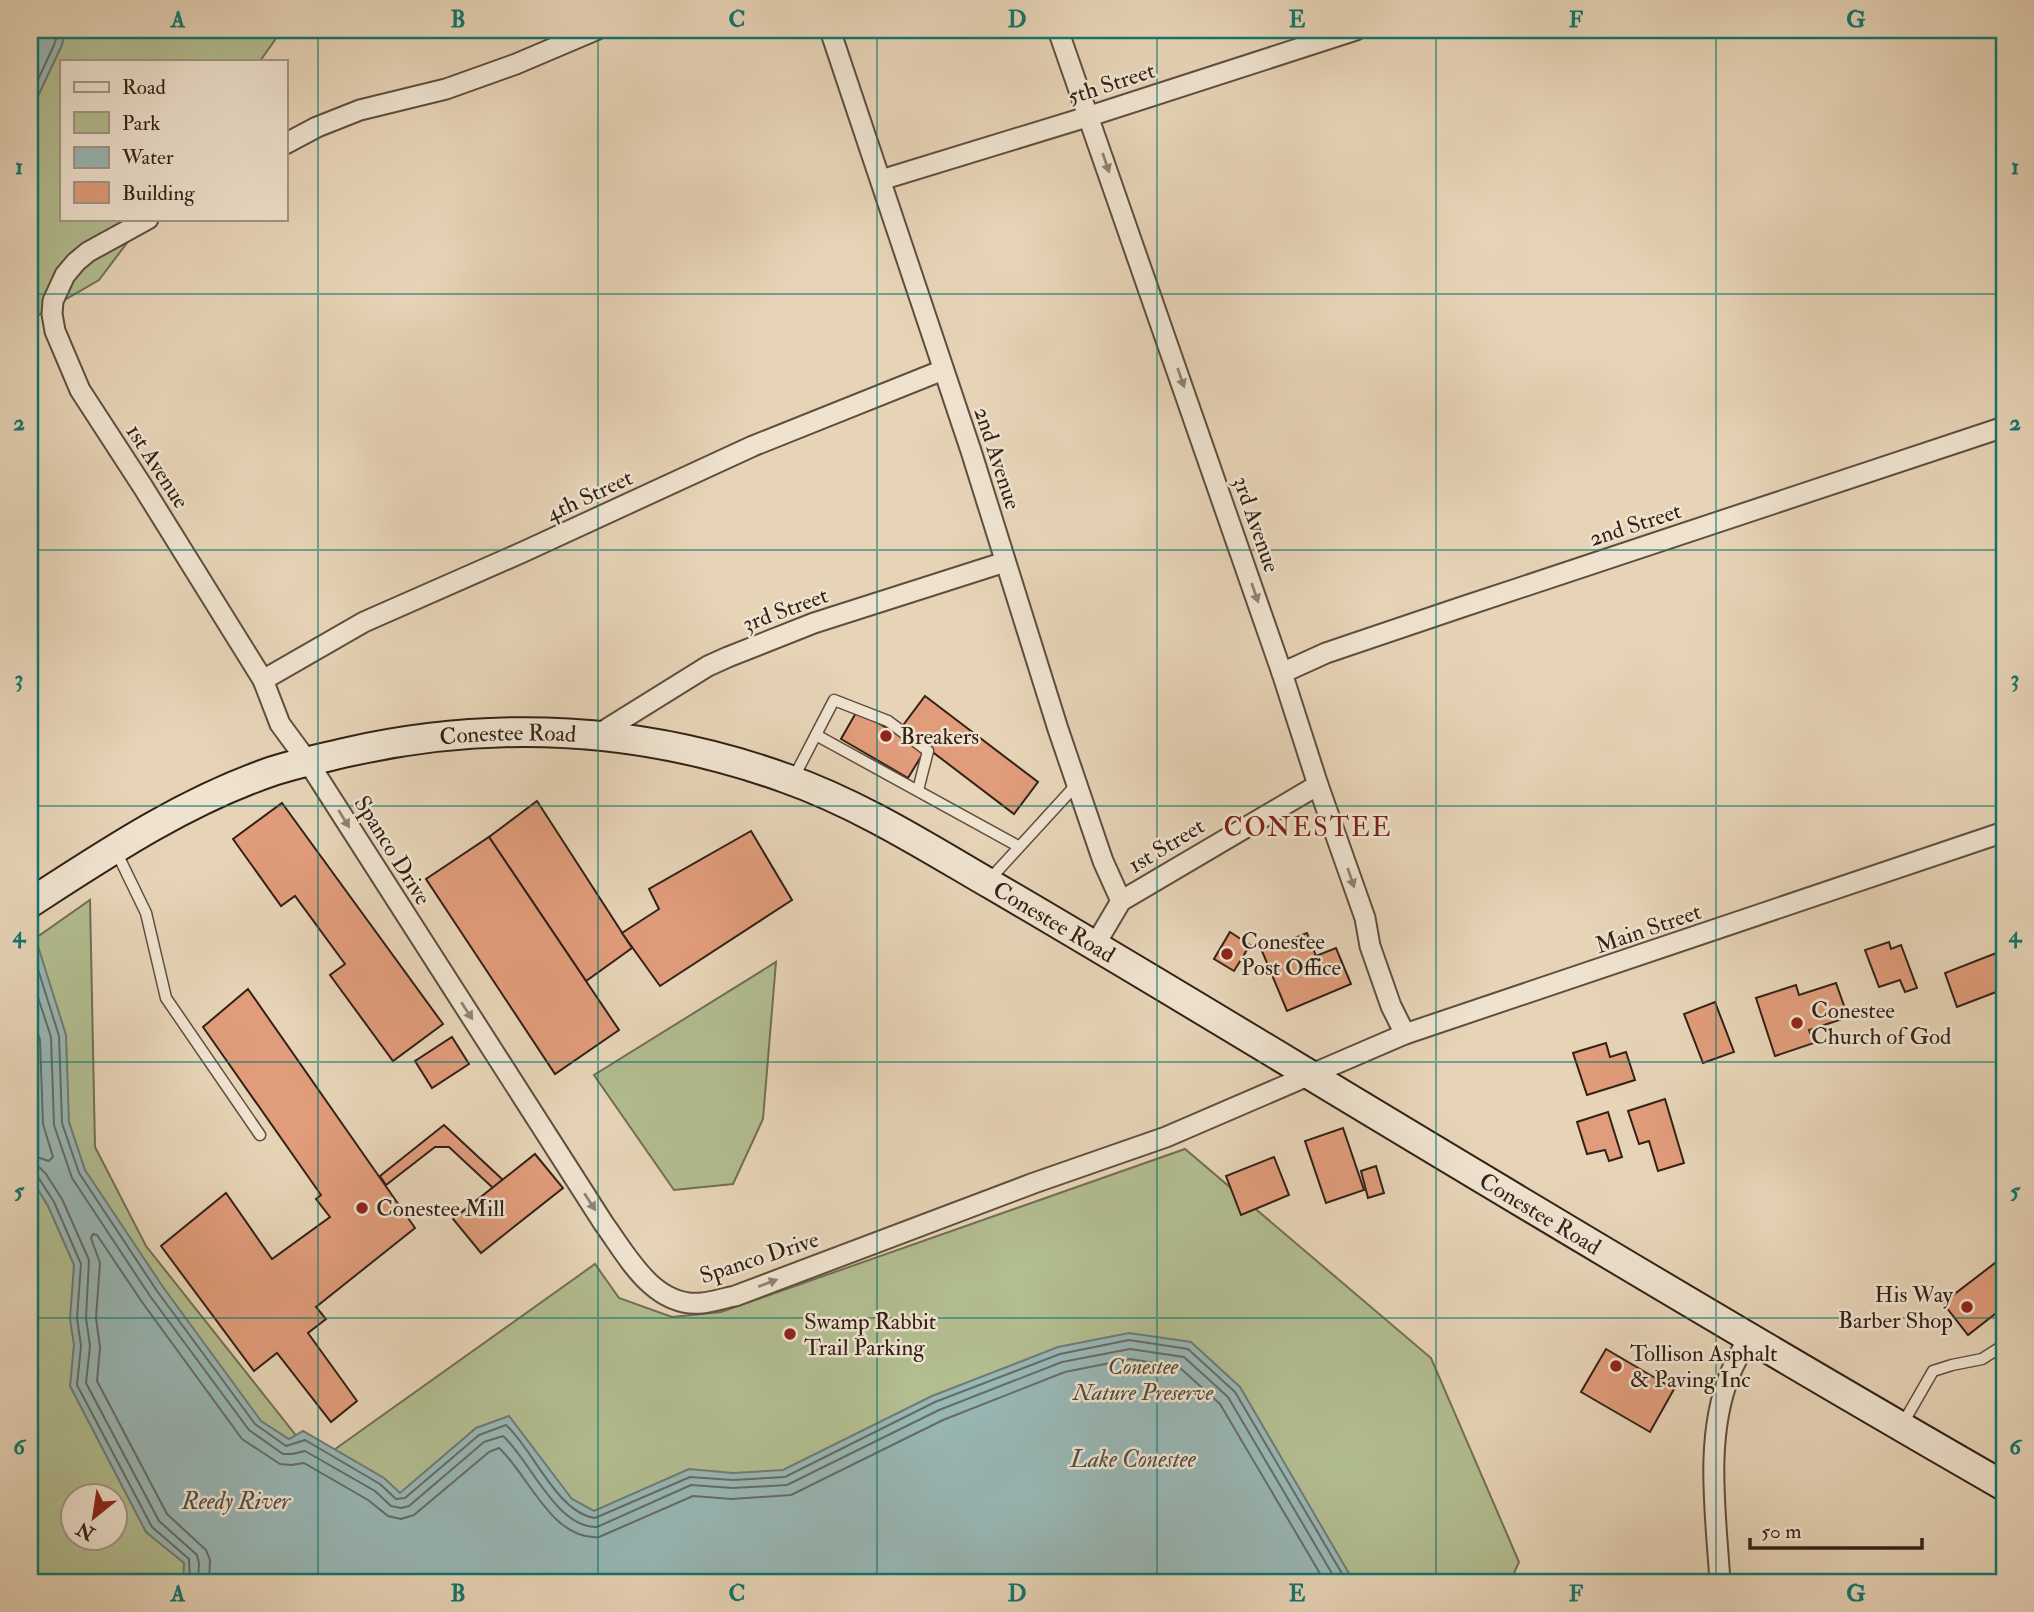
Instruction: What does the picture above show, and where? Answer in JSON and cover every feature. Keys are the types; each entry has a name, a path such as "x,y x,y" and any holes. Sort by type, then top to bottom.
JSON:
{"main road":[{"name":"Conestee Road","path":"30,903 162,820 206,799 272,772 401,740 467,733 540,731 597,735 677,748 745,764 841,801 987,882 2004,1486"}],"street":[{"path":"287,143 360,110 446,89 516,64 596,30"},
{"name":"2nd Avenue","path":"830,30 971,451 1077,784 1103,861 1121,901"},
{"name":"3rd Avenue","path":"1058,30 1283,673 1318,785 1365,918 1370,946 1391,1006 1405,1034"},
{"name":"5th Street","path":"881,180 1356,30"},
{"name":"1st Avenue","path":"146,220 88,252 71,268 53,302 55,331 80,390 263,680 279,724 308,762"},
{"name":"4th Street","path":"263,680 364,622 753,446 943,370"},
{"name":"2nd Street","path":"1283,673 1326,653 2004,427"},
{"name":"3rd Street","path":"597,735 728,657 814,623 1005,562"},
{"name":"Spanco Drive","path":"308,762 604,1224 652,1286 680,1301 706,1303 735,1296 1034,1183 1166,1137 1311,1075"},
{"name":"1st Street","path":"1095,945 1121,901 1318,785"},
{"name":"Main Street","path":"1311,1075 1405,1034 2004,832"},
{"path":"1720,1582 1715,1478 1716,1438 1720,1408 1730,1375 1749,1336"}],"lane":[{"path":"792,780 834,700 888,721 928,751 918,790"},
{"path":"816,735 1018,846"},
{"path":"987,882 1077,784"},
{"path":"115,849 146,913 166,998 260,1135"},
{"path":"1901,1426 1933,1371 1982,1359 2004,1345"}],"green space":[{"path":"66,30 282,30 261,60 60,60 60,220 144,220 99,280 30,320 30,113 61,47"},
{"name":"Conestee Nature Preserve","path":"90,900 95,1147 146,1246 317,1462 595,1264 619,1298 672,1317 721,1312 1185,1149 1431,1358 1519,1562 1510,1582 30,1582 30,942"},
{"path":"776,962 763,1119 733,1184 674,1190 594,1075"}],"water":[{"path":"30,30 66,30 61,47 30,113"},
{"name":"Lake Conestee","path":"30,928 66,1035 69,1122 85,1170 163,1287 261,1421 289,1439 303,1431 384,1478 400,1493 476,1428 509,1416 572,1499 594,1511 689,1469 733,1473 783,1470 932,1396 1058,1347 1129,1333 1191,1342 1240,1387 1354,1582 183,1582 184,1563 146,1532 130,1501 130,1482 120,1482 70,1386 74,1345 70,1319 74,1265 48,1206 30,1177"}],"building":[{"path":"925,696 1038,782 1014,814 901,728"},
{"path":"857,711 925,750 908,778 841,739"},
{"path":"537,801 632,948 586,981 489,837"},
{"path":"282,803 443,1024 393,1061 330,975 345,964 295,896 281,906 233,839"},
{"path":"751,831 792,900 660,986 622,933 659,909 649,889"},
{"path":"489,837 619,1030 555,1074 426,879"},
{"path":"1230,932 1250,945 1234,971 1214,959"},
{"path":"1307,933 1316,956 1336,948 1351,984 1287,1011 1262,951"},
{"path":"1889,942 1891,949 1901,945 1917,988 1905,992 1900,980 1879,987 1865,950"},
{"path":"2004,950 2004,989 1957,1007 1945,973"},
{"name":"Conestee Church of God","path":"1836,983 1848,1017 1809,1030 1814,1043 1775,1056 1756,998 1796,985 1799,995"},
{"name":"Conestee Mill","path":"248,989 415,1228 316,1307 326,1319 308,1333 357,1401 331,1422 277,1353 254,1371 161,1246 226,1193 272,1259 330,1217 316,1199 321,1195 203,1027"},
{"path":"1715,1002 1734,1052 1703,1063 1684,1014"},
{"path":"452,1037 469,1064 432,1088 415,1061"},
{"path":"1606,1043 1610,1057 1626,1052 1635,1080 1587,1095 1573,1053"},
{"path":"1665,1099 1684,1163 1658,1171 1649,1141 1639,1144 1628,1111"},
{"path":"1608,1112 1622,1157 1609,1161 1605,1150 1587,1154 1577,1122"},
{"path":"444,1125 503,1180 493,1188 449,1147 435,1147 386,1185 380,1176"},
{"path":"1343,1128 1364,1190 1326,1203 1305,1141"},
{"path":"535,1154 563,1188 481,1253 453,1219"},
{"path":"1274,1157 1289,1195 1241,1215 1226,1176"},
{"path":"1376,1166 1384,1193 1368,1198 1361,1171"},
{"path":"2004,1256 2004,1307 1968,1335 1943,1303"},
{"path":"1606,1349 1674,1389 1650,1432 1581,1392"}],"place":[{"name":"Breakers","path":"886,736"},
{"name":"Conestee Post Office","path":"1227,954"},
{"name":"Conestee Church of God","path":"1797,1023"},
{"name":"Conestee Mill","path":"362,1208"},
{"name":"His Way Barber Shop","path":"1967,1307"},
{"name":"Swamp Rabbit Trail Parking","path":"790,1334"},
{"name":"Tollison Asphalt & Paving Inc","path":"1616,1366"}],"district":[{"name":"CONESTEE","path":"1308,827"}],"water label":[{"name":"Reedy River","path":"236,1501"}]}
